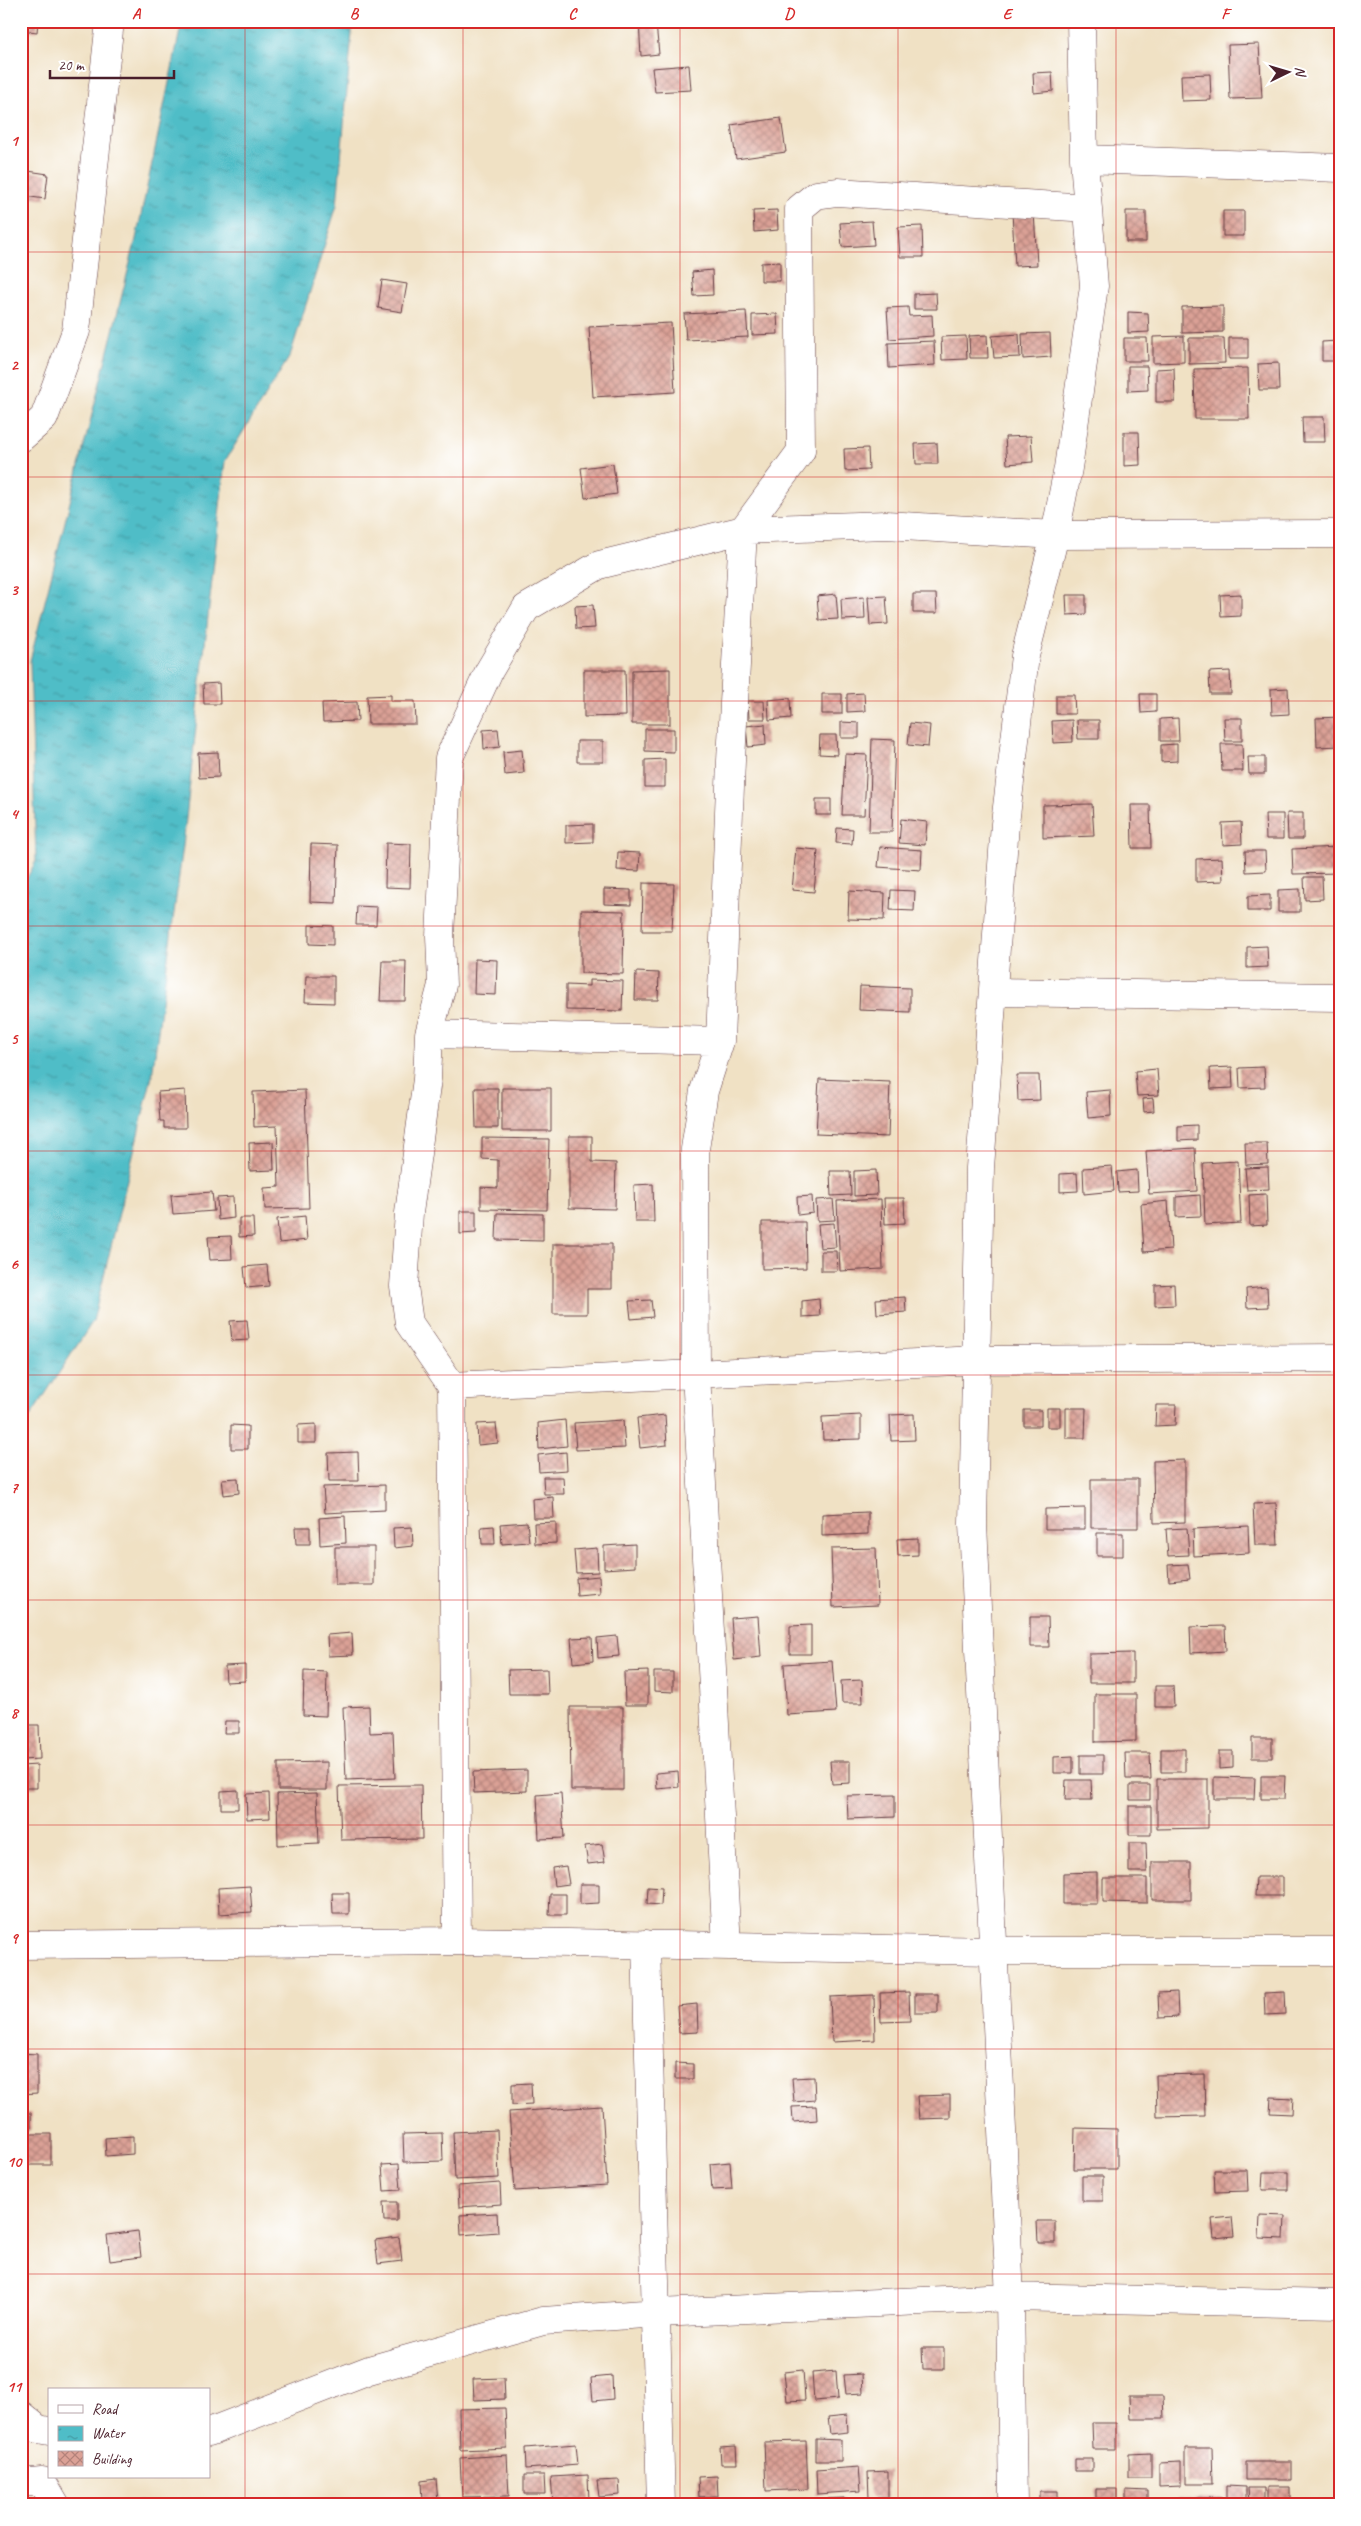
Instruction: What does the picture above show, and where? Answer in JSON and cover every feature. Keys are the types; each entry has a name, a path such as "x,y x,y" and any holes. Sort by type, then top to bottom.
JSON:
{"street":[{"path":"21,438 44,418 76,331 110,21"},
{"path":"1012,2505 1010,2297 973,1524 980,1168 1005,824 1025,656 1055,535 1068,468 1094,286 1084,159 1081,21"},
{"path":"1084,159 1340,168"},
{"path":"727,1946 696,1373 695,1149 704,1091 720,1041 731,761 743,530 801,451 799,209 816,195 837,192 1088,208"},
{"path":"457,1941 452,1386 409,1323 404,1286 409,1213 427,1079 429,1034 442,985 440,936 449,758 489,671 526,608 599,565 743,530 886,525 1055,535 1340,534"},
{"path":"993,992 1340,997"},
{"path":"429,1034 720,1041"},
{"path":"452,1386 976,1360 1340,1358"},
{"path":"21,1945 457,1941 994,1951 1340,1950"},
{"path":"646,1944 658,2313 661,2505"},
{"path":"210,2432 369,2370 543,2321 658,2313 1010,2297 1340,2304"},
{"path":"21,2415 38,2429 48,2431"},
{"path":"21,2483 42,2481 56,2505"}],"water":[{"path":"182,21 353,21 337,205 290,356 225,461 183,846 152,1076 93,1321 21,1431 21,889 36,861 30,661 136,239"}],"building":[{"path":"21,21 38,21 37,32 21,30"},
{"path":"639,21 673,21 656,24 659,54 641,56"},
{"path":"1258,21 1308,21 1308,24 1259,27"},
{"path":"1259,44 1262,98 1230,99 1228,45"},
{"path":"689,65 691,90 655,92 652,68"},
{"path":"1052,72 1053,91 1034,93 1033,73"},
{"path":"1210,74 1211,100 1182,101 1181,75"},
{"path":"21,108 26,108 27,130 21,130"},
{"path":"781,118 786,152 736,159 731,125"},
{"path":"28,171 48,174 45,199 24,196"},
{"path":"777,210 778,230 754,232 753,211"},
{"path":"1034,211 1037,265 1015,266 1012,212"},
{"path":"1126,211 1146,211 1146,242 1126,242"},
{"path":"1223,211 1244,211 1244,236 1223,236"},
{"path":"872,221 874,245 842,247 840,223"},
{"path":"922,226 923,257 900,257 898,227"},
{"path":"780,262 780,281 761,281 761,263"},
{"path":"712,270 713,295 694,296 692,272"},
{"path":"382,280 407,284 402,312 378,308"},
{"path":"936,293 937,309 914,309 914,294"},
{"path":"1223,306 1223,332 1182,333 1182,307"},
{"path":"908,307 909,316 932,315 933,336 889,339 887,308"},
{"path":"746,311 748,337 686,340 684,314"},
{"path":"1128,312 1148,313 1149,332 1128,333"},
{"path":"777,314 778,334 752,335 752,315"},
{"path":"671,323 675,392 593,397 589,327"},
{"path":"1050,333 1051,357 1023,359 1022,334"},
{"path":"1019,334 1020,357 994,358 992,336"},
{"path":"987,335 988,358 970,358 969,336"},
{"path":"966,336 967,359 942,360 941,337"},
{"path":"1184,336 1184,362 1153,363 1153,337"},
{"path":"1124,338 1147,338 1148,361 1124,361"},
{"path":"1189,338 1224,338 1225,363 1189,364"},
{"path":"1229,338 1248,338 1248,359 1229,359"},
{"path":"934,341 935,365 889,368 888,343"},
{"path":"1338,341 1338,361 1322,361 1322,342"},
{"path":"1278,363 1279,390 1259,390 1258,364"},
{"path":"1128,366 1147,366 1148,390 1128,391"},
{"path":"1174,368 1175,402 1156,402 1156,369"},
{"path":"1248,368 1249,419 1195,419 1194,369"},
{"path":"1302,417 1324,417 1325,442 1303,442"},
{"path":"1124,432 1139,432 1140,465 1124,466"},
{"path":"1031,436 1033,462 1007,464 1005,437"},
{"path":"937,443 938,464 916,464 915,444"},
{"path":"868,448 869,470 845,471 844,449"},
{"path":"613,464 617,494 585,498 581,468"},
{"path":"836,594 838,619 819,620 817,596"},
{"path":"913,594 936,594 937,613 913,613"},
{"path":"1241,594 1241,616 1221,617 1220,595"},
{"path":"1066,595 1086,595 1086,614 1067,615"},
{"path":"886,596 888,624 870,625 868,597"},
{"path":"864,597 865,619 842,620 841,599"},
{"path":"593,605 595,628 576,629 575,606"},
{"path":"670,669 670,724 632,724 632,670"},
{"path":"584,670 625,670 626,716 584,717"},
{"path":"1230,671 1231,694 1210,694 1209,672"},
{"path":"219,683 220,704 204,704 203,684"},
{"path":"1288,688 1289,714 1272,715 1271,689"},
{"path":"864,693 865,711 847,712 847,694"},
{"path":"822,694 842,694 842,714 822,714"},
{"path":"1140,694 1156,694 1156,712 1141,713"},
{"path":"391,695 391,701 415,701 416,724 368,724 367,696"},
{"path":"1056,695 1074,695 1075,714 1056,714"},
{"path":"790,698 791,718 769,720 768,700"},
{"path":"748,701 764,701 765,719 749,719"},
{"path":"357,702 358,721 323,722 322,703"},
{"path":"1340,717 1340,746 1317,747 1316,718"},
{"path":"1178,718 1179,741 1160,741 1160,719"},
{"path":"1224,718 1242,718 1242,741 1225,741"},
{"path":"1072,720 1073,742 1053,743 1052,721"},
{"path":"1077,720 1099,720 1099,739 1078,739"},
{"path":"841,722 859,723 859,738 841,738"},
{"path":"910,723 930,725 928,747 908,745"},
{"path":"765,724 766,745 748,747 746,726"},
{"path":"498,729 500,747 484,749 483,730"},
{"path":"645,729 674,729 674,752 645,751"},
{"path":"820,735 836,735 837,755 819,754"},
{"path":"872,739 895,740 892,832 869,832"},
{"path":"577,741 603,741 603,762 577,762"},
{"path":"1177,744 1177,761 1161,762 1161,745"},
{"path":"1221,744 1242,744 1243,771 1222,771"},
{"path":"522,750 524,773 505,775 503,752"},
{"path":"218,752 219,777 199,778 198,753"},
{"path":"845,754 867,755 864,815 842,815"},
{"path":"1248,757 1265,757 1265,774 1249,774"},
{"path":"665,759 665,787 645,787 645,760"},
{"path":"816,799 831,799 831,815 816,815"},
{"path":"1092,804 1094,836 1043,838 1043,805"},
{"path":"1131,805 1150,805 1151,848 1132,848"},
{"path":"1287,813 1303,813 1303,839 1288,839"},
{"path":"1265,814 1283,814 1283,839 1266,839"},
{"path":"901,819 927,822 925,845 899,843"},
{"path":"1241,822 1242,844 1223,845 1222,823"},
{"path":"593,824 593,842 566,843 566,825"},
{"path":"837,828 853,829 852,844 836,843"},
{"path":"386,843 411,844 410,888 385,887"},
{"path":"311,844 338,845 336,903 310,902"},
{"path":"880,847 922,850 921,870 878,867"},
{"path":"1340,847 1340,873 1293,874 1292,849"},
{"path":"796,848 818,850 814,892 792,890"},
{"path":"1245,851 1265,851 1266,871 1246,872"},
{"path":"618,852 640,853 639,871 617,870"},
{"path":"1222,858 1223,881 1196,882 1196,859"},
{"path":"1304,877 1322,877 1323,899 1305,900"},
{"path":"643,883 674,884 672,931 642,931"},
{"path":"604,889 631,890 631,905 604,904"},
{"path":"1300,889 1300,912 1278,912 1278,890"},
{"path":"891,890 915,891 914,911 890,910"},
{"path":"849,891 885,893 884,920 848,919"},
{"path":"1270,895 1270,911 1248,911 1248,896"},
{"path":"357,906 377,907 376,925 356,925"},
{"path":"581,910 624,911 623,974 581,973"},
{"path":"309,925 333,926 333,945 309,944"},
{"path":"1267,946 1268,967 1247,968 1247,947"},
{"path":"475,959 497,960 496,995 474,994"},
{"path":"382,961 406,961 405,1001 380,1001"},
{"path":"636,972 659,973 658,1000 635,1000"},
{"path":"306,976 334,976 334,1003 305,1002"},
{"path":"589,980 623,981 622,1011 566,1010 566,985 589,986"},
{"path":"860,986 910,988 910,1012 859,1010"},
{"path":"1232,1067 1233,1088 1211,1089 1210,1068"},
{"path":"1264,1067 1265,1087 1240,1088 1239,1068"},
{"path":"1157,1069 1159,1095 1137,1096 1135,1071"},
{"path":"1017,1075 1039,1075 1040,1100 1018,1101"},
{"path":"819,1079 890,1082 888,1137 816,1134"},
{"path":"475,1088 498,1088 498,1128 476,1128"},
{"path":"502,1088 551,1088 551,1131 502,1131"},
{"path":"185,1090 186,1128 164,1128 164,1121 160,1121 158,1092"},
{"path":"305,1090 309,1208 265,1209 264,1188 279,1187 277,1126 254,1127 253,1092"},
{"path":"1110,1090 1111,1116 1088,1118 1086,1092"},
{"path":"1153,1098 1154,1111 1144,1112 1143,1099"},
{"path":"1197,1125 1197,1140 1178,1141 1178,1126"},
{"path":"569,1136 592,1136 592,1162 616,1163 615,1209 569,1208"},
{"path":"482,1138 549,1139 547,1210 481,1209 481,1187 498,1188 498,1160 482,1159"},
{"path":"273,1142 274,1170 250,1171 249,1143"},
{"path":"1245,1143 1267,1143 1268,1164 1246,1165"},
{"path":"1195,1148 1197,1191 1149,1194 1146,1151"},
{"path":"1238,1161 1241,1223 1205,1225 1203,1163"},
{"path":"1112,1166 1114,1191 1084,1194 1083,1168"},
{"path":"1268,1167 1269,1189 1247,1190 1245,1168"},
{"path":"876,1170 877,1195 854,1196 854,1171"},
{"path":"1137,1170 1138,1191 1118,1192 1117,1172"},
{"path":"830,1171 850,1171 851,1195 831,1196"},
{"path":"1077,1173 1078,1191 1060,1192 1060,1174"},
{"path":"653,1184 654,1222 635,1222 634,1185"},
{"path":"212,1192 214,1211 173,1214 171,1195"},
{"path":"1266,1194 1267,1225 1250,1226 1249,1195"},
{"path":"1200,1195 1201,1216 1176,1217 1176,1197"},
{"path":"812,1196 813,1213 798,1215 797,1197"},
{"path":"233,1197 234,1218 218,1220 217,1198"},
{"path":"884,1198 904,1198 905,1223 885,1224"},
{"path":"833,1199 835,1220 817,1221 816,1200"},
{"path":"881,1199 883,1269 840,1271 837,1201"},
{"path":"1168,1201 1171,1250 1144,1252 1141,1204"},
{"path":"460,1211 476,1211 476,1233 460,1234"},
{"path":"497,1213 543,1214 543,1241 496,1240"},
{"path":"305,1216 307,1240 279,1243 277,1219"},
{"path":"239,1218 253,1218 254,1236 239,1237"},
{"path":"762,1222 805,1222 806,1268 762,1269"},
{"path":"834,1223 836,1247 820,1248 818,1224"},
{"path":"231,1236 232,1259 210,1260 208,1237"},
{"path":"553,1244 612,1244 612,1289 587,1289 587,1314 553,1314"},
{"path":"821,1251 836,1251 837,1271 821,1271"},
{"path":"267,1265 269,1286 246,1288 244,1267"},
{"path":"1174,1284 1175,1305 1155,1306 1155,1285"},
{"path":"1267,1287 1268,1307 1247,1308 1246,1289"},
{"path":"905,1297 906,1312 877,1314 876,1299"},
{"path":"819,1299 820,1316 802,1317 802,1301"},
{"path":"651,1300 653,1317 631,1319 629,1301"},
{"path":"247,1320 249,1340 232,1341 230,1321"},
{"path":"1156,1405 1176,1405 1175,1425 1155,1426"},
{"path":"1047,1408 1060,1408 1060,1427 1047,1427"},
{"path":"1066,1408 1086,1408 1085,1438 1066,1438"},
{"path":"1024,1410 1041,1410 1041,1426 1024,1426"},
{"path":"914,1414 915,1440 891,1441 890,1415"},
{"path":"665,1415 667,1445 640,1448 637,1418"},
{"path":"861,1415 861,1439 823,1440 822,1417"},
{"path":"565,1420 567,1446 539,1449 538,1423"},
{"path":"623,1420 625,1448 576,1450 574,1423"},
{"path":"496,1423 498,1443 478,1445 477,1424"},
{"path":"316,1424 316,1443 298,1443 298,1425"},
{"path":"231,1425 248,1426 248,1449 231,1449"},
{"path":"358,1452 359,1481 329,1481 328,1453"},
{"path":"566,1452 567,1470 539,1472 538,1455"},
{"path":"1185,1460 1185,1522 1154,1523 1153,1461"},
{"path":"543,1477 563,1477 564,1494 544,1494"},
{"path":"238,1478 239,1493 224,1495 222,1479"},
{"path":"1091,1479 1138,1479 1138,1528 1091,1528"},
{"path":"385,1485 385,1510 325,1513 323,1487"},
{"path":"553,1497 554,1518 533,1518 532,1499"},
{"path":"1276,1503 1278,1545 1255,1545 1253,1504"},
{"path":"1085,1508 1085,1529 1045,1529 1045,1509"},
{"path":"868,1512 868,1534 822,1536 822,1514"},
{"path":"345,1516 346,1543 320,1545 319,1518"},
{"path":"527,1522 529,1542 502,1544 500,1524"},
{"path":"556,1522 556,1543 535,1544 534,1523"},
{"path":"494,1526 495,1544 482,1544 481,1527"},
{"path":"1248,1526 1249,1553 1194,1556 1193,1529"},
{"path":"295,1527 310,1527 310,1544 296,1544"},
{"path":"412,1527 413,1546 394,1548 393,1528"},
{"path":"1187,1528 1189,1555 1168,1556 1166,1529"},
{"path":"1097,1533 1123,1533 1123,1556 1097,1556"},
{"path":"918,1538 918,1555 898,1556 897,1539"},
{"path":"635,1544 635,1567 604,1569 604,1546"},
{"path":"335,1547 374,1547 374,1585 335,1585"},
{"path":"597,1548 598,1572 576,1573 574,1550"},
{"path":"876,1548 878,1605 833,1607 831,1549"},
{"path":"1188,1564 1190,1579 1169,1581 1168,1565"},
{"path":"599,1576 600,1594 577,1596 576,1578"},
{"path":"758,1616 761,1657 734,1660 731,1618"},
{"path":"1030,1617 1048,1617 1049,1647 1030,1647"},
{"path":"811,1625 811,1654 790,1654 790,1626"},
{"path":"1225,1626 1226,1651 1191,1653 1190,1627"},
{"path":"352,1633 353,1655 328,1656 327,1635"},
{"path":"617,1636 619,1656 598,1658 597,1638"},
{"path":"592,1637 593,1661 573,1663 571,1638"},
{"path":"1133,1653 1133,1683 1089,1683 1089,1654"},
{"path":"832,1661 836,1712 787,1715 784,1664"},
{"path":"245,1665 245,1681 226,1682 225,1666"},
{"path":"547,1669 548,1694 509,1694 508,1670"},
{"path":"304,1671 327,1672 326,1716 303,1715"},
{"path":"648,1671 648,1705 625,1705 624,1672"},
{"path":"654,1672 673,1672 673,1692 654,1691"},
{"path":"862,1680 863,1703 842,1703 841,1681"},
{"path":"1155,1686 1173,1686 1174,1707 1155,1707"},
{"path":"1095,1694 1136,1694 1136,1741 1095,1742"},
{"path":"369,1706 370,1733 393,1732 395,1778 346,1780 343,1707"},
{"path":"570,1707 623,1707 623,1790 571,1790"},
{"path":"225,1721 239,1721 239,1733 224,1733"},
{"path":"21,1725 39,1725 40,1759 21,1760"},
{"path":"1252,1738 1272,1738 1272,1758 1252,1758"},
{"path":"1161,1749 1185,1749 1185,1772 1161,1772"},
{"path":"1219,1751 1233,1751 1233,1768 1219,1769"},
{"path":"1125,1753 1150,1753 1151,1779 1126,1779"},
{"path":"1080,1755 1103,1755 1103,1774 1080,1774"},
{"path":"1073,1756 1073,1773 1054,1773 1054,1757"},
{"path":"830,1761 850,1761 850,1783 832,1784"},
{"path":"327,1762 327,1790 278,1790 278,1763"},
{"path":"37,1765 37,1788 21,1788 21,1766"},
{"path":"527,1770 527,1791 474,1793 473,1772"},
{"path":"678,1771 679,1787 657,1789 656,1773"},
{"path":"1261,1776 1285,1776 1284,1799 1261,1799"},
{"path":"1214,1777 1255,1778 1254,1799 1214,1799"},
{"path":"1157,1779 1208,1779 1208,1828 1157,1829"},
{"path":"1066,1780 1091,1780 1092,1800 1065,1800"},
{"path":"421,1785 422,1839 341,1840 339,1786"},
{"path":"1130,1785 1150,1785 1150,1800 1130,1800"},
{"path":"238,1790 238,1809 221,1809 221,1791"},
{"path":"269,1793 270,1818 247,1819 246,1794"},
{"path":"317,1793 319,1843 278,1845 277,1794"},
{"path":"561,1793 564,1838 539,1839 537,1795"},
{"path":"895,1795 895,1817 848,1819 847,1796"},
{"path":"1129,1806 1151,1806 1151,1835 1129,1835"},
{"path":"1129,1843 1146,1843 1147,1872 1129,1872"},
{"path":"602,1844 605,1862 588,1864 585,1846"},
{"path":"1152,1862 1191,1862 1191,1900 1152,1900"},
{"path":"566,1866 569,1884 554,1886 552,1868"},
{"path":"1097,1872 1097,1904 1063,1904 1063,1873"},
{"path":"1256,1877 1283,1877 1283,1896 1255,1896"},
{"path":"1103,1878 1147,1878 1147,1903 1103,1902"},
{"path":"580,1884 599,1884 599,1903 580,1904"},
{"path":"250,1886 252,1912 219,1914 218,1888"},
{"path":"648,1887 662,1888 661,1905 647,1904"},
{"path":"332,1893 349,1893 349,1914 333,1914"},
{"path":"550,1894 566,1894 566,1915 549,1915"},
{"path":"909,1992 910,2021 881,2022 880,1993"},
{"path":"1177,1992 1178,2017 1159,2018 1158,1993"},
{"path":"1285,1992 1286,2014 1265,2015 1264,1993"},
{"path":"915,1994 938,1994 938,2013 915,2013"},
{"path":"874,1995 875,2040 832,2042 830,1997"},
{"path":"697,2004 698,2032 679,2033 677,2006"},
{"path":"21,2053 37,2054 37,2093 21,2094"},
{"path":"675,2063 693,2064 693,2079 675,2079"},
{"path":"1204,2074 1205,2116 1157,2117 1156,2075"},
{"path":"814,2077 815,2100 794,2102 792,2078"},
{"path":"531,2083 532,2104 512,2105 512,2084"},
{"path":"950,2095 950,2118 919,2119 917,2096"},
{"path":"1271,2097 1293,2098 1292,2114 1270,2113"},
{"path":"602,2106 607,2185 515,2191 509,2112"},
{"path":"816,2106 817,2120 793,2122 792,2107"},
{"path":"21,2113 31,2113 31,2131 21,2131"},
{"path":"1075,2128 1117,2129 1117,2169 1074,2169"},
{"path":"497,2130 499,2178 455,2180 453,2132"},
{"path":"442,2133 443,2161 404,2162 403,2134"},
{"path":"25,2134 51,2134 51,2165 25,2165"},
{"path":"133,2136 133,2154 106,2156 105,2138"},
{"path":"730,2162 732,2189 712,2190 710,2164"},
{"path":"399,2164 401,2190 384,2191 382,2165"},
{"path":"1214,2170 1247,2170 1248,2191 1215,2192"},
{"path":"1263,2172 1288,2172 1288,2190 1262,2190"},
{"path":"1082,2176 1103,2176 1103,2201 1082,2201"},
{"path":"500,2183 501,2204 459,2207 458,2186"},
{"path":"383,2202 397,2202 397,2221 384,2221"},
{"path":"497,2213 498,2232 461,2235 460,2215"},
{"path":"1260,2215 1285,2216 1284,2239 1259,2238"},
{"path":"1232,2217 1234,2236 1214,2238 1212,2219"},
{"path":"1037,2221 1055,2221 1055,2243 1038,2243"},
{"path":"138,2231 141,2257 110,2261 107,2235"},
{"path":"399,2237 402,2261 378,2264 375,2240"},
{"path":"922,2348 944,2348 944,2369 923,2369"},
{"path":"803,2370 805,2400 787,2401 784,2372"},
{"path":"836,2371 838,2399 814,2401 812,2373"},
{"path":"862,2374 863,2393 846,2394 844,2375"},
{"path":"612,2376 613,2399 593,2401 591,2378"},
{"path":"504,2378 505,2399 474,2400 473,2379"},
{"path":"1129,2396 1163,2396 1164,2419 1130,2419"},
{"path":"505,2408 507,2448 460,2450 459,2409"},
{"path":"847,2415 848,2432 830,2434 828,2417"},
{"path":"1092,2423 1116,2423 1116,2449 1093,2449"},
{"path":"816,2439 841,2440 841,2461 816,2461"},
{"path":"806,2441 808,2489 766,2491 764,2442"},
{"path":"576,2444 578,2465 526,2469 525,2448"},
{"path":"736,2446 737,2464 721,2464 720,2447"},
{"path":"1186,2448 1212,2448 1213,2484 1186,2484"},
{"path":"1151,2453 1151,2478 1129,2478 1129,2454"},
{"path":"507,2455 509,2496 462,2497 460,2458"},
{"path":"1075,2459 1092,2459 1092,2471 1075,2471"},
{"path":"1181,2462 1181,2486 1159,2487 1159,2463"},
{"path":"1246,2462 1292,2462 1292,2480 1246,2480"},
{"path":"859,2467 861,2491 817,2494 816,2470"},
{"path":"888,2471 888,2498 869,2498 868,2472"},
{"path":"524,2475 544,2475 545,2494 524,2494"},
{"path":"588,2475 589,2502 553,2503 551,2477"},
{"path":"717,2476 718,2496 699,2497 698,2477"},
{"path":"436,2479 438,2502 422,2503 421,2481"},
{"path":"619,2480 620,2495 599,2497 597,2481"},
{"path":"1226,2486 1246,2487 1246,2505 1226,2505"},
{"path":"1267,2487 1290,2487 1290,2505 1267,2505"},
{"path":"1248,2488 1264,2488 1264,2505 1249,2505"},
{"path":"1096,2489 1117,2489 1117,2505 1096,2505"},
{"path":"1126,2490 1148,2491 1148,2505 1126,2505"},
{"path":"1040,2491 1058,2491 1058,2505 1040,2505"},
{"path":"844,2498 845,2505 823,2505 822,2499"},
{"path":"1178,2498 1222,2498 1222,2505 1178,2505"},
{"path":"900,2499 901,2505 886,2505 886,2500"},
{"path":"141,2501 142,2505 126,2505 126,2503"}]}
